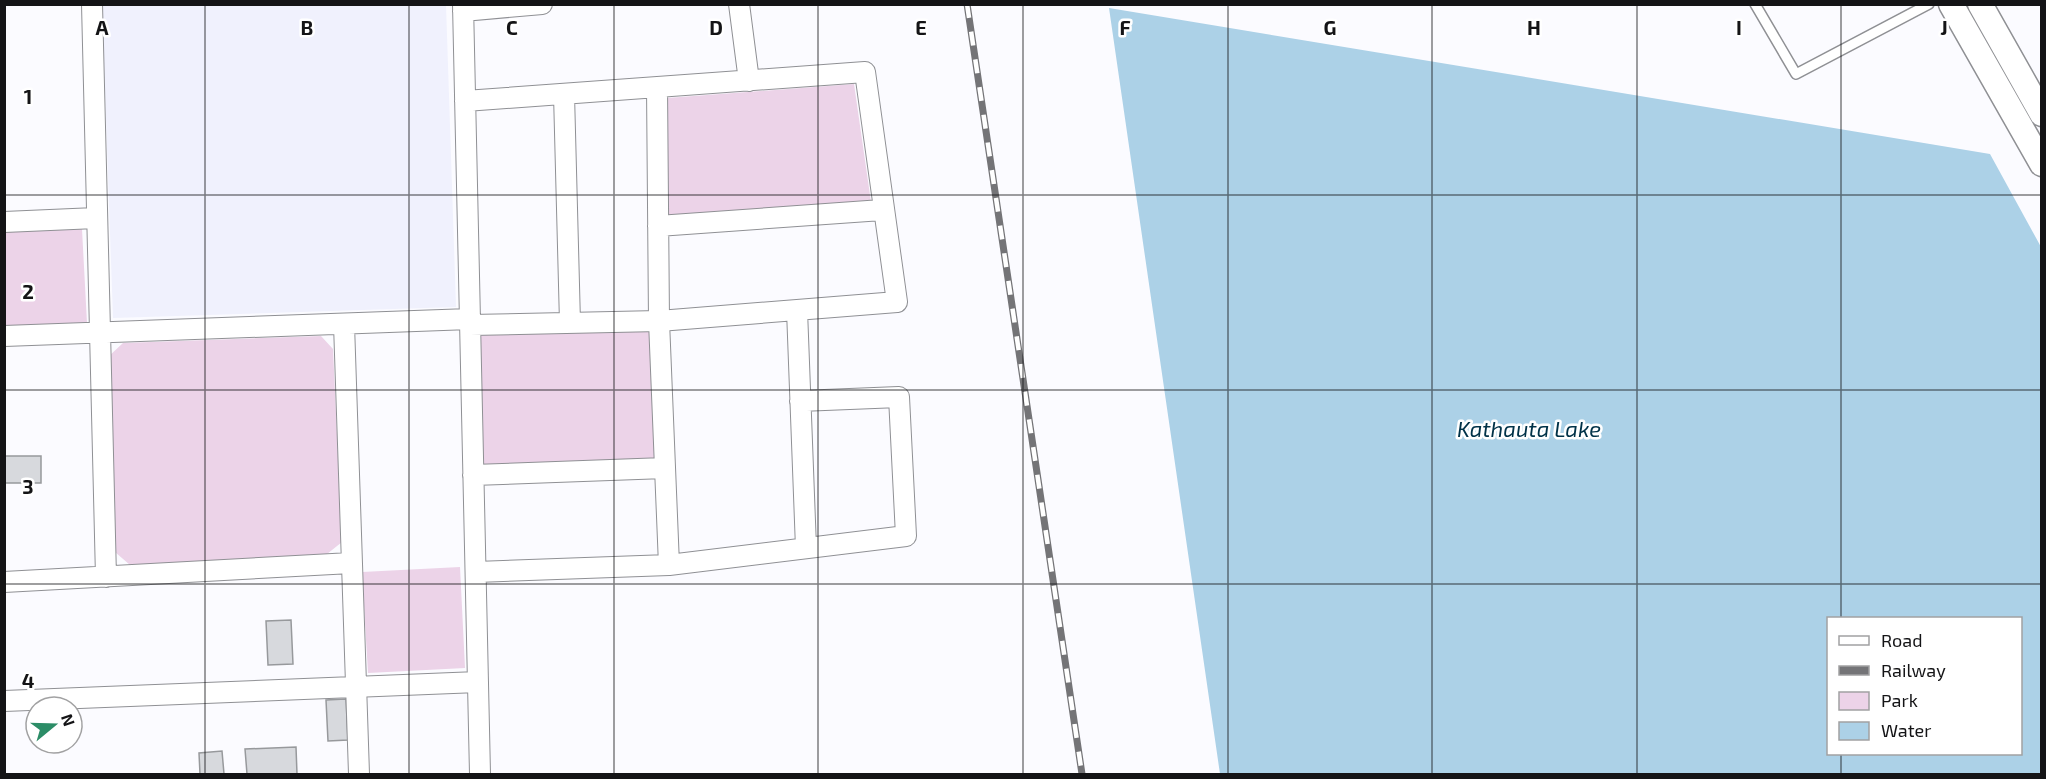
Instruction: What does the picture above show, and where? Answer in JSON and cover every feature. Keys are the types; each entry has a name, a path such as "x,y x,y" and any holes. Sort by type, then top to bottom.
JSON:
{"street":[{"path":"92,4 98,333 106,577"},
{"path":"480,774 463,8 542,4"},
{"path":"739,4 749,81"},
{"path":"1951,4 2042,164"},
{"path":"1980,4 2042,114"},
{"path":"4,336 344,324 659,321 897,302 882,210 865,72 465,101"},
{"path":"657,87 659,321 669,565"},
{"path":"564,94 570,323"},
{"path":"658,226 882,210"},
{"path":"4,222 96,218"},
{"path":"797,310 806,548"},
{"path":"344,324 359,774"},
{"path":"476,572 669,565 906,536 899,397 800,401"},
{"path":"473,475 665,468"},
{"path":"4,582 351,564"},
{"path":"4,701 478,682"}],"lane":[{"path":"1755,4 1796,74 1923,6"}],"shaded area":[{"path":"102,5 446,5 456,307 113,318"}],"green space":[{"path":"854,84 871,202 667,219 667,98"},
{"path":"82,229 87,323 5,327 5,232"},
{"path":"651,329 655,460 483,466 479,334"},
{"path":"321,336 333,349 342,542 327,554 130,565 115,552 108,357 123,343"},
{"path":"460,567 465,668 368,673 362,572"}],"water":[{"name":"Kathauta Lake","path":"1109,8 1990,154 2041,247 2041,774 1220,774"}],"building":[{"path":"4,456 41,456 41,483 4,483"},
{"path":"291,620 293,664 268,665 266,621"},
{"path":"346,699 348,740 328,741 326,700"},
{"path":"296,747 297,774 247,774 245,749"},
{"path":"222,751 224,774 200,774 199,753"}],"railway":[{"path":"967,4 1082,774"}]}
